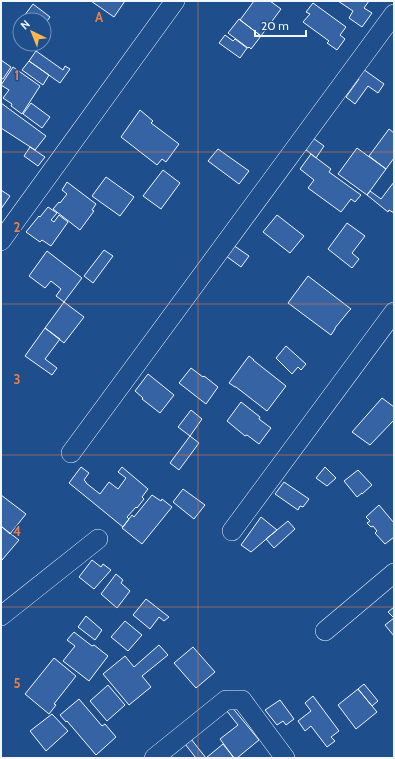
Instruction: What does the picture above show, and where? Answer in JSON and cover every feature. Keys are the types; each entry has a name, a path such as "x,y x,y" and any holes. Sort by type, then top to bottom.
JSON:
{"street":[{"path":"1,241 175,1"},
{"path":"71,453 394,14"},
{"path":"232,531 394,312"},
{"path":"1,616 98,539"},
{"path":"325,631 394,573"},
{"path":"155,758 226,700 242,700 285,758"}],"building":[{"path":"91,1 125,1 114,17"},
{"path":"254,1 270,1 281,9 261,36 240,20"},
{"path":"338,1 369,1 364,8 372,13 362,27 349,18 353,11"},
{"path":"313,3 346,27 340,35 345,39 337,50 327,43 329,41 303,22 310,14 306,12"},
{"path":"33,4 43,12 27,12"},
{"path":"239,19 261,36 251,49 228,33"},
{"path":"225,35 233,41 235,39 247,48 240,58 219,43"},
{"path":"35,52 37,52 63,70 65,66 70,69 60,83 29,61"},
{"path":"1,60 11,67 3,79 1,78"},
{"path":"29,61 49,75 43,85 22,70"},
{"path":"13,67 40,86 22,114 11,106 12,104 3,98 9,90 1,85"},
{"path":"363,69 384,84 378,93 368,86 355,104 346,97 359,79 357,77"},
{"path":"1,103 46,136 35,150 1,128"},
{"path":"31,103 50,117 42,128 23,114"},
{"path":"140,110 153,121 151,123 179,144 166,162 162,159 157,165 121,137"},
{"path":"389,129 394,133 394,158 386,169 369,156"},
{"path":"313,138 324,146 316,158 305,149"},
{"path":"30,147 45,157 38,166 24,156"},
{"path":"357,148 386,169 367,195 338,174"},
{"path":"218,149 249,171 239,184 208,161"},
{"path":"311,154 331,169 329,172 361,195 355,202 351,199 341,212 308,188 314,180 300,169"},
{"path":"163,170 180,183 161,209 143,196"},
{"path":"106,177 134,197 120,216 92,196"},
{"path":"67,182 96,204 92,210 94,211 80,230 53,209 67,194 62,190"},
{"path":"394,182 394,213 389,210 388,212 367,195 370,191 381,199"},
{"path":"1,190 10,196 1,209"},
{"path":"48,207 57,213 51,220 54,222 59,215 68,222 51,246 42,240 40,242 26,232"},
{"path":"277,215 304,236 290,253 263,232"},
{"path":"347,223 365,236 352,253 359,259 352,268 328,249"},
{"path":"233,245 249,256 241,267 226,256"},
{"path":"104,250 113,256 93,283 84,276"},
{"path":"47,251 82,278 64,302 56,296 61,289 51,281 45,288 29,276"},
{"path":"308,276 351,309 331,335 288,303"},
{"path":"64,302 84,317 64,343 45,328"},
{"path":"45,328 60,339 45,359 57,368 52,375 25,356"},
{"path":"286,346 306,364 301,370 298,367 292,374 276,358"},
{"path":"249,356 286,386 267,411 229,383"},
{"path":"191,368 218,387 206,404 179,383"},
{"path":"148,374 174,395 160,413 142,399 143,398 135,391"},
{"path":"382,398 394,407 394,420 370,445 352,432"},
{"path":"241,402 271,428 259,444 247,435 245,436 227,421"},
{"path":"191,410 202,419 190,436 178,427"},
{"path":"190,436 199,443 179,470 170,463"},
{"path":"81,467 89,473 84,480 86,483 100,494 109,482 118,489 126,478 118,472 122,467 148,489 142,497 144,499 127,517 129,519 123,527 69,483"},
{"path":"325,467 336,478 327,486 316,478"},
{"path":"358,470 372,485 357,497 344,481"},
{"path":"284,482 309,499 303,507 300,506 298,510 275,494"},
{"path":"183,489 205,505 194,519 173,502"},
{"path":"1,495 26,514 10,534 1,526"},
{"path":"152,495 161,501 162,499 172,507 142,544 122,528 132,515 134,517"},
{"path":"379,505 394,523 394,537 385,544 375,533 377,531 373,526 371,527 367,523 370,521 366,517"},
{"path":"261,517 277,530 251,552 241,545"},
{"path":"288,521 295,529 274,548 266,539"},
{"path":"2,527 19,540 2,560 1,529"},
{"path":"92,560 101,567 103,564 111,570 94,589 79,577"},
{"path":"116,574 123,580 121,583 130,591 117,608 101,594"},
{"path":"146,599 169,617 164,621 159,617 150,629 133,615"},
{"path":"394,607 394,618 388,612"},
{"path":"86,616 102,630 95,640 78,627"},
{"path":"394,618 394,636 385,625"},
{"path":"125,621 142,635 128,651 111,637"},
{"path":"74,632 108,656 89,681 63,661 75,646 67,640"},
{"path":"159,645 168,655 142,676 151,687 129,705 103,674 125,656 134,667"},
{"path":"193,647 215,672 196,688 174,663"},
{"path":"54,658 76,676 54,704 56,705 49,714 25,694"},
{"path":"364,684 378,701 372,706 358,689"},
{"path":"108,685 125,705 107,721 90,701"},
{"path":"358,689 377,712 356,729 338,705"},
{"path":"313,696 339,731 331,737 335,741 327,747 311,726 305,731 298,721 311,711 305,703"},
{"path":"79,699 102,726 105,724 116,737 96,755 60,715"},
{"path":"280,700 294,719 286,725 283,721 277,725 265,710"},
{"path":"231,706 259,740 237,758 234,758 220,739 238,725 226,710"},
{"path":"52,714 68,731 46,751 30,731"},
{"path":"191,739 206,758 196,758 185,744"},
{"path":"223,744 234,758 206,758"}]}
